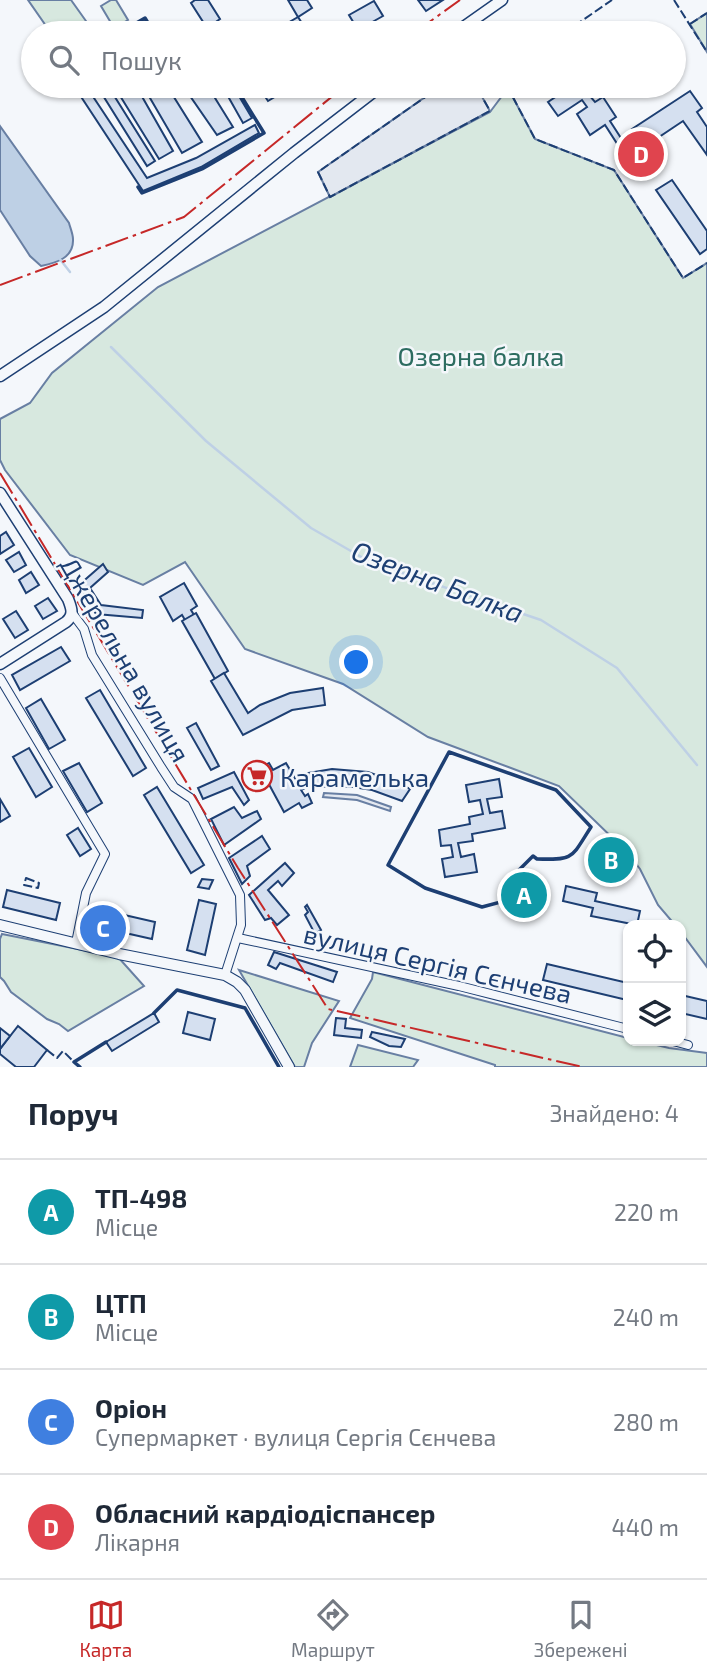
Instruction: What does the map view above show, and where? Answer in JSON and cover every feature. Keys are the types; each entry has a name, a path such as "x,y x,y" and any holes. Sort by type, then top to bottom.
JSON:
{"main road":[{"path":"472,21 502,0"},
{"path":"0,376 104,307 365,98"},
{"name":"Джерельна вулиця","path":"0,493 68,600 72,613"},
{"path":"0,664 66,622 72,613"}],"street":[{"name":"Джерельна вулиця","path":"72,613 85,629 92,655 174,787 192,799 240,895 241,925 225,975"},
{"path":"0,678 105,854 86,893 76,943"},
{"path":"0,925 225,975 246,990 289,1067"},
{"name":"вулиця Сергія Сєнчева","path":"238,938 459,986 623,1029"}],"green space":[{"path":"28,0 71,0 86,21 43,21"},
{"path":"116,0 128,20 110,21 101,6"},
{"path":"707,13 707,52 690,24"},
{"name":"Озерна балка","path":"500,98 513,98 535,139 614,170 683,278 707,263 707,967 686,939 686,920 671,920 658,905 640,869 626,851 559,786 428,737 343,684 245,649 185,562 143,585 70,555 5,470 0,460 0,419 30,403 52,373 158,287 490,112"},
{"path":"2,934 118,957 144,986 68,1031 11,992 0,977"},
{"path":"239,970 339,1001 312,1043 304,1067 295,1067"},
{"path":"373,972 623,1037 623,1046 661,1046 707,1053 707,1067 495,1067 350,1018 372,979"},
{"path":"358,1045 418,1060 413,1067 350,1067"}],"shaded area":[{"path":"424,98 483,98 490,111 330,197 318,172"},
{"path":"324,793 357,795 391,807 390,811 357,800 323,797"}],"water":[{"path":"0,126 69,223 73,245 71,251 58,261 41,266 30,256 0,210"}],"building":[{"path":"195,0 208,0 220,19 203,21 191,3"},
{"path":"288,0 307,0 312,8 298,17"},
{"path":"418,0 443,0 426,11"},
{"path":"374,1 383,16 374,21 353,21 349,15"},
{"path":"690,91 702,108 697,112 707,127 707,155 683,121 644,147 632,129 679,98 686,98 686,94"},
{"path":"82,98 94,98 147,178 196,158 255,125 259,133 201,167 143,191"},
{"path":"104,98 116,98 155,161 147,166"},
{"path":"121,98 143,98 173,151 159,159"},
{"path":"150,98 174,98 202,142 182,153"},
{"path":"191,98 215,98 233,127 217,135"},
{"path":"229,98 240,98 252,118 243,123"},
{"path":"554,98 592,98 595,102 604,98 616,117 610,121 630,152 625,156 605,125 590,135 577,114 587,107 582,100 558,116 548,102"},
{"path":"672,180 707,231 707,249 700,254 656,190"},
{"path":"6,532 14,545 0,554 0,536"},
{"path":"19,552 26,565 14,572 6,560"},
{"path":"103,564 108,572 90,588 101,605 143,610 142,618 96,614 79,585"},
{"path":"31,572 39,585 26,593 19,580"},
{"path":"184,583 197,606 191,610 194,615 185,620 182,615 173,621 160,597"},
{"path":"48,598 57,611 43,619 35,606"},
{"path":"16,611 28,630 15,638 3,619"},
{"path":"196,613 228,671 215,679 182,621"},
{"path":"61,647 70,661 20,690 12,675"},
{"path":"224,673 248,713 290,693 323,688 325,705 292,710 243,735 211,681"},
{"path":"100,690 146,768 133,776 86,698"},
{"path":"41,699 65,740 49,749 26,708"},
{"path":"196,723 219,766 211,770 187,728"},
{"path":"29,748 52,787 36,797 13,757"},
{"path":"79,763 102,803 87,812 63,771"},
{"path":"269,763 273,770 286,763 296,780 308,775 311,785 301,790 305,796 308,794 312,803 302,808 299,803 284,812 265,777 260,780 255,771"},
{"path":"332,769 368,772 410,789 402,801 372,790 353,787 312,788 308,773"},
{"path":"234,772 249,800 244,805 232,787 203,799 198,788"},
{"path":"499,779 502,797 487,799 490,813 502,811 505,828 472,834 473,841 458,843 461,857 474,854 477,872 445,877 442,859 453,857 451,845 441,846 439,830 470,824 469,817 483,814 480,800 469,802 466,785"},
{"path":"157,787 204,865 191,873 144,795"},
{"path":"0,799 10,816 0,822"},
{"path":"234,807 242,818 257,811 261,819 224,845 211,819"},
{"path":"78,828 91,849 80,856 67,835"},
{"path":"262,836 270,849 247,866 250,876 242,884 229,858"},
{"path":"606,843 628,866 615,877 594,854"},
{"path":"285,863 294,873 282,886 278,881 268,890 289,915 277,925 271,918 265,920 249,895"},
{"path":"202,879 213,880 209,889 198,887"},
{"path":"566,886 597,893 595,901 640,911 638,920 623,920 623,922 591,916 593,908 563,901"},
{"path":"522,889 529,891 526,902 519,900"},
{"path":"7,890 60,903 56,920 3,907"},
{"path":"199,900 216,904 205,955 187,950"},
{"path":"307,905 321,930 315,934 305,915 308,912 305,907"},
{"path":"107,911 155,922 152,939 103,928"},
{"path":"274,952 337,972 333,982 280,963 276,969 268,965"},
{"path":"547,964 623,982 623,999 543,980"},
{"path":"686,996 707,1001 707,1019 686,1014"},
{"path":"188,1012 215,1019 210,1040 183,1033"},
{"path":"154,1013 159,1022 112,1051 106,1042"},
{"path":"336,1018 346,1019 345,1028 362,1030 361,1038 334,1035"},
{"path":"18,1026 47,1050 34,1067 16,1067 0,1054 0,1049"},
{"path":"0,1028 10,1036 0,1049"},
{"path":"372,1032 405,1039 401,1047 389,1046 370,1037"}],"waterway":[{"name":"Озерна Балка","path":"59,258 70,272"},
{"name":"Озерна Балка","path":"111,347 206,441 311,528 370,562 541,620 617,668 697,765"}],"fence":[{"path":"581,21 612,0"},
{"path":"674,0 707,52"},
{"path":"690,24 707,13"},
{"path":"424,98 318,172 330,197 490,111 483,98"},
{"path":"513,98 535,139 614,170 683,278 707,263"},
{"path":"26,878 39,883 38,888 24,885 26,878"},
{"path":"47,1050 57,1058 63,1051 74,1062"}],"wall":[{"path":"140,21 145,18 147,21"},
{"path":"138,187 142,193 202,169 264,133 242,98"},
{"path":"449,752 556,790 591,827 571,855 559,859 537,859 533,856 516,873 518,877 512,899 482,907 425,888 388,865 449,752"},
{"path":"154,1013 177,990 245,1008 279,1067"},
{"path":"80,1067 74,1062 106,1042"}],"power":[{"path":"431,21 460,0"},
{"path":"0,285 184,217 330,98"},
{"path":"0,473 238,868 328,1009 583,1067"}],"place":[{"name":"Обласний кардіодіспансер","path":"641,154"},
{"name":"Карамелька","path":"257,776"},
{"name":"ЦТП","path":"611,860"},
{"name":"ТП-498","path":"524,895"},
{"name":"Оріон","path":"103,928"}]}
